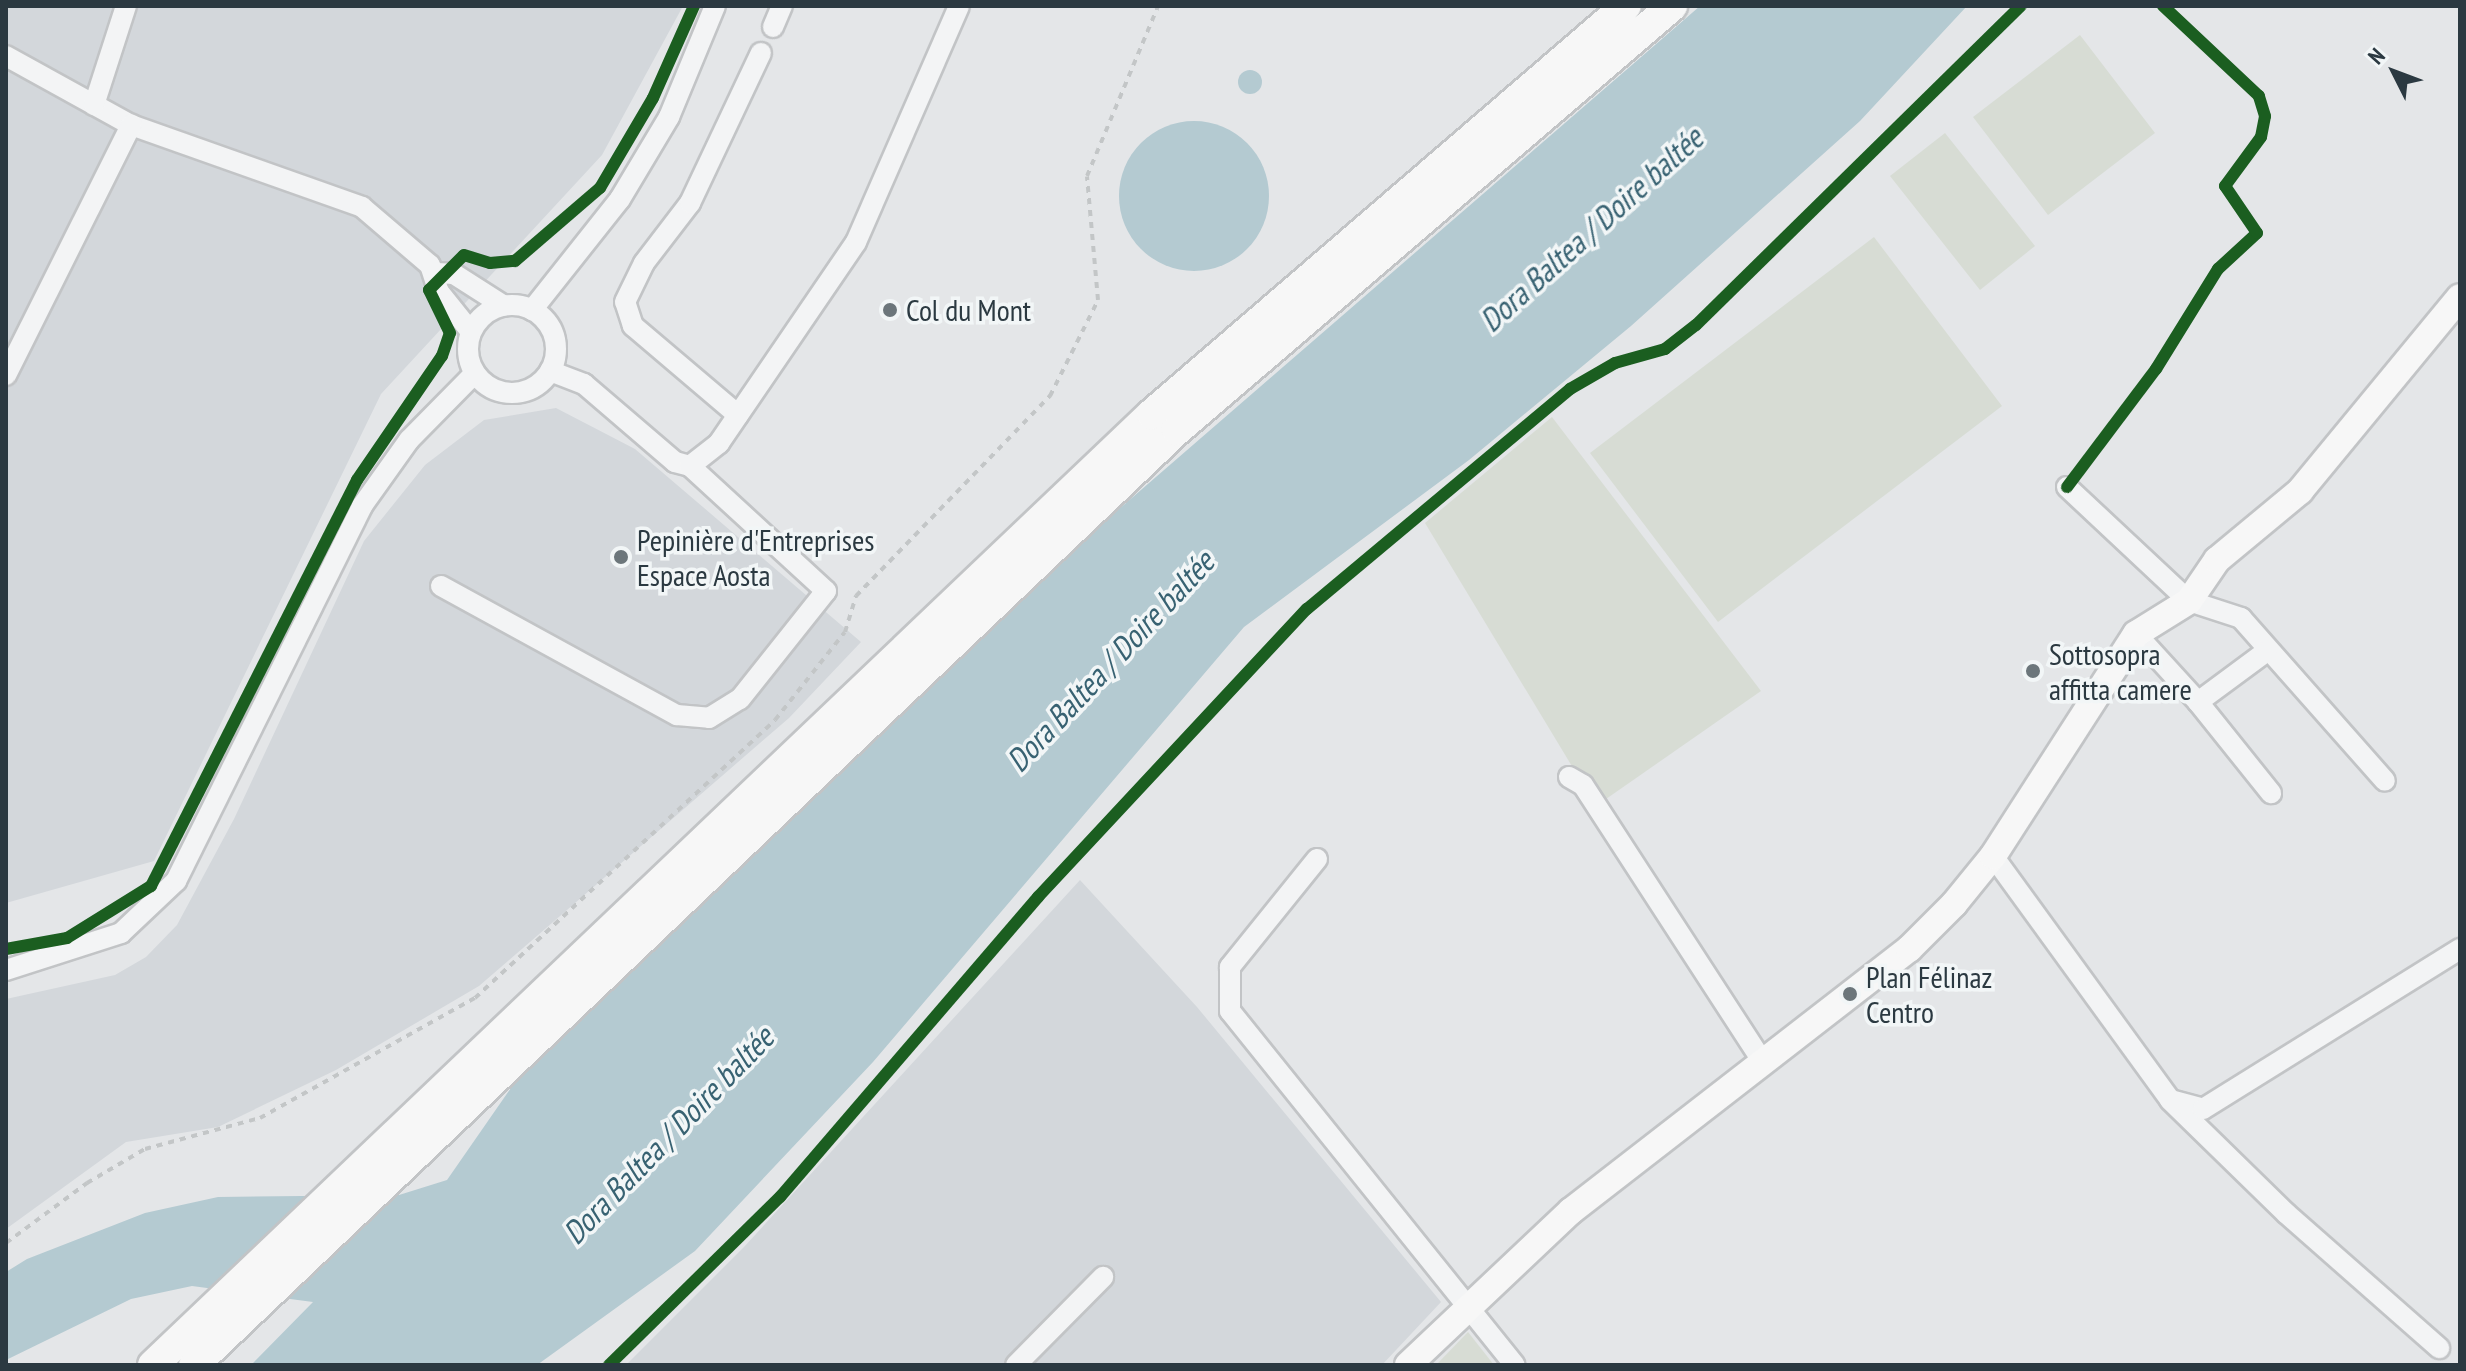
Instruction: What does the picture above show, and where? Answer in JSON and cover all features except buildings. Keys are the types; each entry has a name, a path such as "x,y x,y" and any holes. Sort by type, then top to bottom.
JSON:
{"highway":[{"path":"153,1365 1152,414 1626,6"},
{"path":"194,1365 1177,430 1672,6"}],"main road":[{"path":"1408,1365 1467,1304 1571,1211 1909,949 1993,856 2136,634 2189,601 2217,560 2300,491 2460,297"}],"street":[{"path":"94,105 126,6"},
{"path":"532,310 620,199 669,117 715,6"},
{"path":"773,27 782,6"},
{"path":"690,466 719,443 856,242 959,6"},
{"path":"738,415 633,326 625,302 644,263 690,203 761,53"},
{"path":"6,56 131,125 362,207 437,273 454,274 504,306 532,310 543,318 556,343 550,371 522,392 496,389 475,373 468,346 471,332 490,311 504,306"},
{"path":"6,375 131,125"},
{"path":"437,273 439,292 471,332"},
{"path":"441,586 677,715 709,718 740,699 826,591 690,466 675,462 584,384 550,371"},
{"path":"6,970 121,933 176,881 362,506 409,440 475,373"},
{"path":"2067,487 2189,601 2241,618 2385,781"},
{"path":"2136,634 2198,702 2271,793"},
{"path":"2198,702 2267,651"},
{"path":"1569,777 1583,785 1763,1062"},
{"path":"1993,856 2170,1100 2287,1214 2439,1348"},
{"path":"1317,859 1230,967 1230,1011 1515,1365"},
{"path":"2170,1100 2203,1109 2460,949"},
{"path":"1016,1365 1103,1277"}],"shaded area":[{"path":"6,6 683,6 602,155 381,394 154,861 6,903"},
{"path":"2080,35 2155,133 2048,215 1973,117"},
{"path":"1945,133 2035,246 1980,290 1890,176"},
{"path":"1874,237 2002,406 1718,622 1590,453"},
{"path":"556,408 635,449 861,642 789,718 479,986 336,1070 218,1127 126,1142 6,1229 6,999 115,975 146,957 177,925 234,819 364,541 425,465 484,420"},
{"path":"1552,417 1761,691 1596,806 1425,523"},
{"path":"1080,880 1197,1007 1441,1302 1382,1365 626,1365 744,1247"},
{"path":"1468,1332 1494,1365 1436,1365"}],"water":[{"name":"Dora Baltea / Doire baltée","path":"1700,6 1967,6 1860,121 1631,326 1469,460 1244,627 873,1062 695,1251 537,1365 251,1365 313,1302 192,1286 131,1299 6,1360 6,1272 27,1259 145,1213 218,1197 399,1195 447,1180 513,1085 1104,522"},
{"path":"1250,70 1258,74 1262,82 1258,90 1250,94 1242,90 1238,82 1242,74"},
{"path":"1194,121 1223,127 1247,143 1263,167 1269,196 1263,225 1247,249 1223,265 1194,271 1165,265 1141,249 1125,225 1119,196 1125,167 1141,143 1165,127"}],"cycle path":[{"path":"6,949 67,938 151,886 357,480 442,356 450,333 429,290 464,255 490,263 515,261 600,188 653,98 694,6"},
{"path":"609,1365 780,1197 1038,897 1307,609 1570,389 1615,363 1665,349 1696,325 2021,6"},
{"path":"2067,487 2156,369 2218,269 2257,233 2225,186 2261,137 2265,116 2259,96 2163,6"}],"place":[{"name":"Col du Mont","path":"890,310"},
{"name":"Pepinière d'Entreprises Espace Aosta","path":"621,557"},
{"name":"Sottosopra affitta camere","path":"2033,671"},
{"name":"Plan Félinaz Centro","path":"1850,994"}]}
